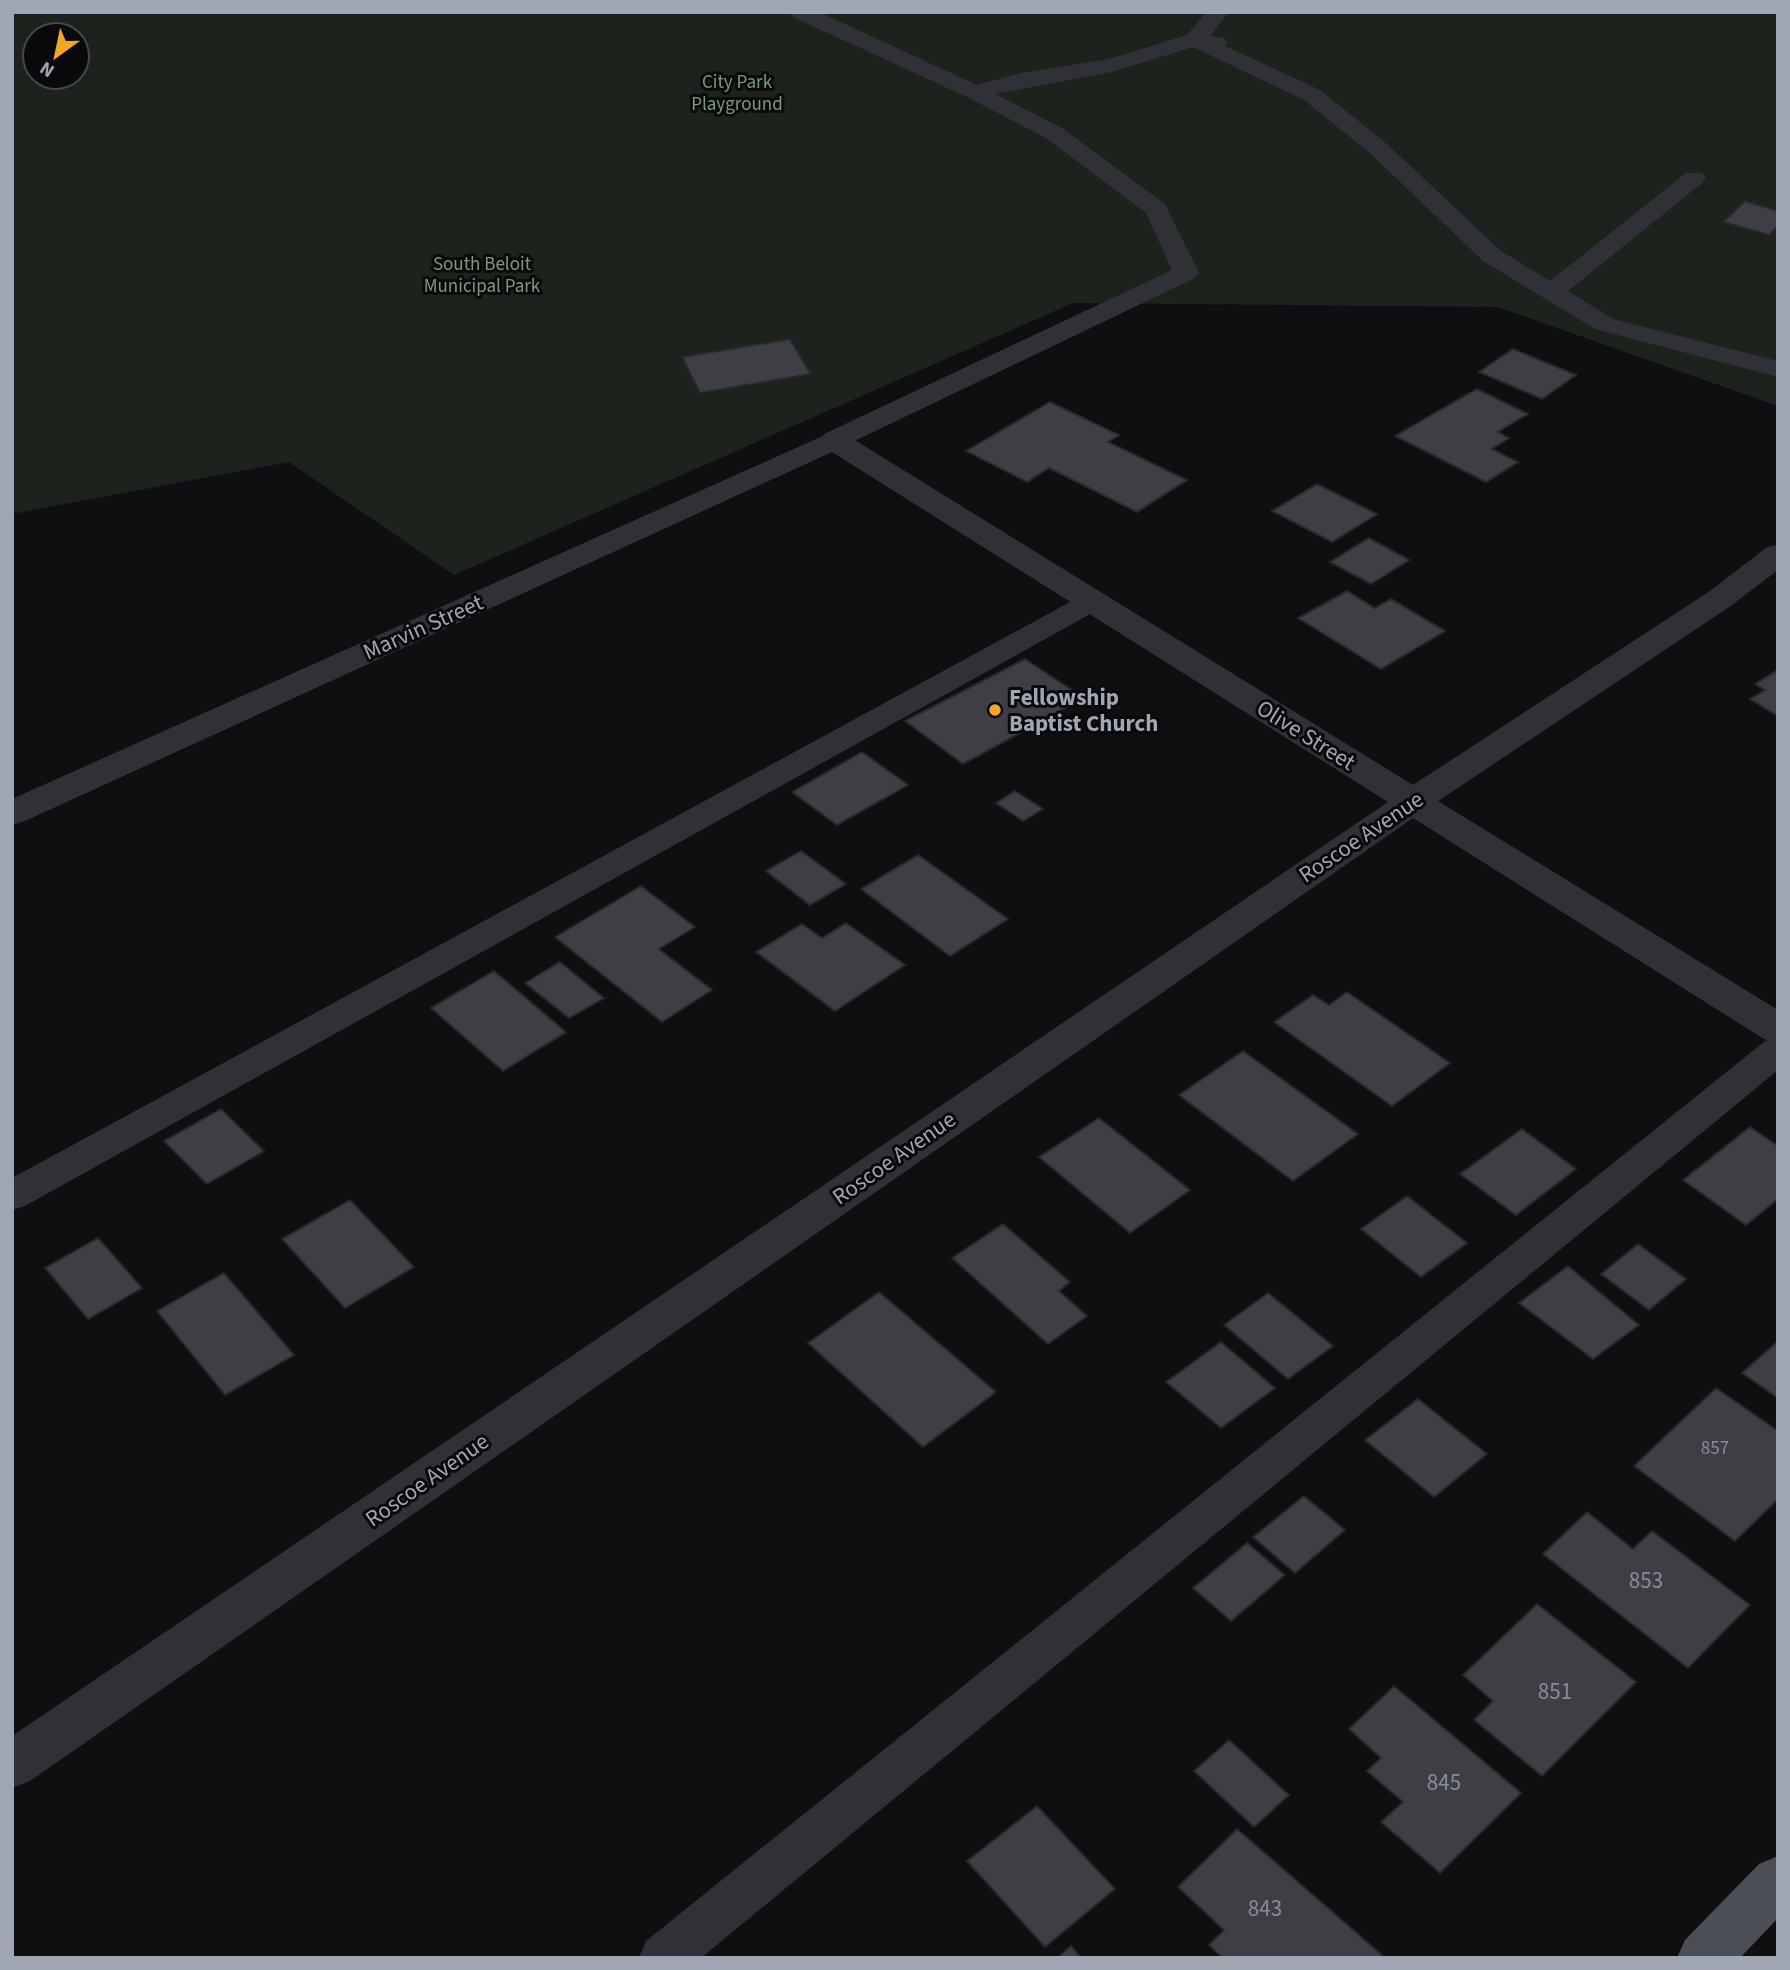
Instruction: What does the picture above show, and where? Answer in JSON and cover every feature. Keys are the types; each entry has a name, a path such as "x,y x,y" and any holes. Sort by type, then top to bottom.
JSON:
{"main road":[{"path":"1704,1958 1778,1881"}],"street":[{"name":"Olive Street","path":"834,440 1778,1029"},
{"name":"Marvin Street","path":"12,813 834,440"},
{"name":"Roscoe Avenue","path":"12,1765 1413,801 1721,598 1778,554"}],"lane":[{"path":"801,12 975,92 1054,133 1156,209 1186,274 834,440"},
{"path":"1195,40 1218,12"},
{"path":"975,92 1021,80 1112,65 1195,40 1235,46"},
{"path":"1195,40 1312,95 1379,149 1492,256 1604,324 1778,369"},
{"path":"1552,292 1694,178"},
{"path":"12,1196 1091,602"},
{"path":"663,1958 1778,1050"}],"green space":[{"name":"South Beloit Municipal Park","path":"12,12 1778,12 1778,406 1498,307 1073,303 454,575 289,462 12,514"}],"building":[{"path":"1745,201 1778,211 1778,226 1769,235 1723,222"},
{"path":"790,339 811,374 700,393 682,357"},
{"path":"1513,349 1576,375 1542,399 1479,372"},
{"path":"1477,389 1528,414 1498,432 1509,438 1492,449 1518,462 1486,482 1395,436"},
{"path":"1050,402 1119,435 1108,442 1187,480 1137,512 1049,468 1027,482 966,451"},
{"path":"1317,484 1377,514 1332,542 1272,511"},
{"path":"1369,538 1409,560 1371,584 1330,562"},
{"path":"1347,591 1375,608 1391,599 1445,631 1381,669 1298,618"},
{"name":"Fellowship Baptist Church","path":"1025,659 1084,698 963,764 905,721"},
{"path":"1778,670 1778,716 1750,699 1765,690 1755,684"},
{"path":"862,752 908,785 837,825 792,792"},
{"path":"1015,791 1043,809 1023,821 996,803"},
{"path":"801,851 846,884 810,905 766,871"},
{"path":"918,855 1008,919 950,956 861,889"},
{"path":"641,886 695,927 659,949 712,990 662,1022 555,937"},
{"path":"846,923 905,965 835,1011 756,952 802,924 822,938"},
{"path":"560,962 604,998 569,1018 525,983"},
{"path":"494,971 566,1032 503,1071 431,1008"},
{"path":"1347,992 1450,1063 1392,1106 1274,1022 1313,995 1329,1005"},
{"path":"1243,1051 1358,1134 1293,1181 1179,1095"},
{"path":"221,1109 264,1151 207,1184 164,1141"},
{"path":"1099,1118 1190,1190 1130,1233 1039,1157"},
{"path":"1750,1127 1778,1146 1778,1199 1746,1225 1683,1180"},
{"path":"1522,1129 1576,1169 1516,1215 1460,1174"},
{"path":"1407,1196 1467,1243 1421,1277 1361,1229"},
{"path":"350,1200 414,1267 345,1308 282,1239"},
{"path":"1003,1224 1070,1282 1059,1291 1087,1316 1048,1344 952,1258"},
{"path":"98,1238 142,1288 88,1319 45,1268"},
{"path":"1638,1244 1686,1279 1649,1310 1601,1274"},
{"path":"1568,1266 1639,1325 1593,1359 1519,1303"},
{"path":"224,1273 294,1355 225,1395 157,1311"},
{"path":"879,1292 996,1392 923,1447 808,1343"},
{"path":"1268,1293 1333,1346 1288,1379 1224,1325"},
{"path":"1778,1341 1778,1398 1742,1373"},
{"path":"1221,1342 1275,1388 1221,1428 1166,1382"},
{"path":"1716,1388 1778,1431 1778,1499 1735,1541 1634,1466"},
{"path":"1418,1399 1487,1454 1434,1497 1365,1440"},
{"path":"1304,1496 1345,1530 1295,1573 1253,1537"},
{"path":"1587,1512 1633,1549 1652,1531 1750,1605 1688,1668 1543,1554"},
{"path":"1247,1543 1285,1575 1231,1621 1193,1588"},
{"path":"1537,1604 1636,1682 1542,1776 1474,1720 1493,1701 1463,1675"},
{"path":"1394,1686 1521,1793 1440,1873 1381,1822 1403,1802 1367,1771 1381,1758 1349,1729"},
{"path":"1229,1740 1289,1795 1254,1827 1194,1771"},
{"path":"1037,1806 1115,1889 1045,1947 967,1861"},
{"path":"1237,1829 1382,1955 1380,1958 1223,1958 1209,1945 1224,1930 1178,1887"},
{"path":"1071,1946 1081,1958 1057,1958"}],"place":[{"name":"Fellowship Baptist Church","path":"995,710"}],"park label":[{"name":"City Park Playground","path":"737,93"}]}
